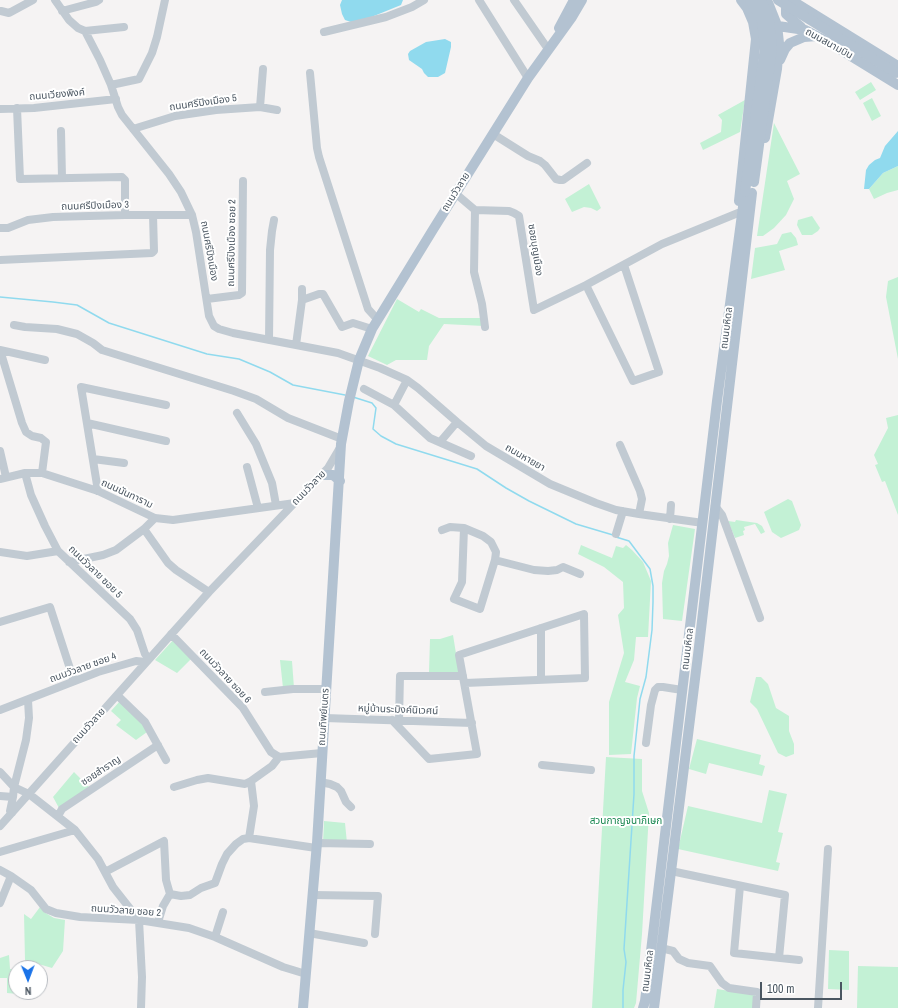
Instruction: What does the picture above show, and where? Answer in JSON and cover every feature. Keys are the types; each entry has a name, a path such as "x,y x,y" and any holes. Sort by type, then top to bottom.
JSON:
{"main road":[{"name":"ถนนวัวลาย","path":"548,49 566,12 574,0"},
{"name":"ถนนวัวลาย","path":"342,442 350,397 359,360 375,324 455,193 528,78 572,17 582,0"},
{"name":"ถนนมหิดล","path":"643,1008 731,290 756,39 747,8 741,0"},
{"name":"ถนนมหิดล","path":"654,1008 715,506 765,48 762,20 750,0"},
{"name":"ถนนมหิดล","path":"731,290 749,193 772,49 769,20 764,6 768,1"},
{"name":"ถนนมหิดล","path":"736,320 748,258 773,87 777,69 779,43 777,26 768,1"},
{"path":"752,21 757,12 768,1 794,2"},
{"name":"ถนนสนามบิน","path":"768,1 897,71"},
{"path":"794,2 787,6 786,14 805,30"},
{"name":"ถนนสนามบิน","path":"794,2 897,71"},
{"name":"ถนนสนามบิน","path":"752,21 805,30 898,84"},
{"path":"777,69 781,54 790,43 804,37 817,36"},
{"path":"751,83 756,79 762,78 771,82 773,87"},
{"name":"ถนนทิพย์เนตร","path":"303,1008 313,895 342,442"},
{"path":"325,472 336,468 340,476"},
{"path":"671,777 682,779"},
{"name":"ถนนทิพย์เนตร","path":"298,1008 299,1000 304,990"}],"street":[{"path":"1,11 8,13 33,0"},
{"name":"ถนนศรีปิงเมือง","path":"55,0 62,11 78,28 85,31 91,40 111,85 122,115 181,192 192,215 209,316 214,326 227,332 338,353 359,360"},
{"path":"62,11 99,0"},
{"path":"111,85 139,79 152,53 165,0"},
{"path":"324,32 386,17 412,7 424,0"},
{"path":"479,0 528,78"},
{"path":"514,0 548,49"},
{"path":"85,31 124,27"},
{"path":"260,107 263,69"},
{"path":"302,300 321,293 342,327 353,323 375,324 368,308 319,156 310,73"},
{"name":"ถนนเวียงพิงค์","path":"0,109 116,99"},
{"name":"ถนนศรีปิงเมือง 5","path":"134,129 175,116 216,110 260,107 277,110"},
{"path":"17,108 20,179 122,177 125,180 125,215"},
{"path":"61,131 62,178"},
{"path":"493,134 528,156 540,161 556,178 560,180 563,180 587,163"},
{"name":"ถนนศรีปิงเมือง ซอย 2","path":"207,299 239,296 242,293 243,181"},
{"path":"455,193 475,210 474,272 482,304 485,327"},
{"name":"ซอยบุญเมือง","path":"475,210 509,211 514,212 519,216 534,310 586,285"},
{"path":"624,265 659,372 633,381 586,285 662,244 738,214"},
{"name":"ถนนศรีปิงเมือง 3","path":"0,228 8,228 24,221 35,219 125,215 192,215"},
{"path":"0,260 152,253 154,251 153,216"},
{"path":"268,340 270,250 274,220"},
{"path":"296,345 302,289"},
{"path":"14,325 58,329 77,334 102,350 256,399 288,418 342,442"},
{"path":"42,473 46,442 41,438 32,436 26,432 0,350 45,360"},
{"name":"ถนนหายยา","path":"359,360 407,380 486,446 550,484 596,503 623,511 703,523"},
{"path":"394,405 407,380"},
{"path":"98,491 81,387 166,405"},
{"path":"364,389 394,405 430,438 471,456"},
{"path":"237,413 259,450 272,483 276,505"},
{"path":"440,442 457,422"},
{"path":"87,423 166,441"},
{"name":"ถนนวัวลาย","path":"0,826 209,592 325,472 342,442"},
{"path":"620,445 640,491 642,499 639,514"},
{"path":"0,451 3,478"},
{"path":"93,459 124,464"},
{"path":"247,467 258,508"},
{"name":"ถนนนันทาราม","path":"3,478 24,473 42,473 98,491 155,518 173,520 295,503"},
{"name":"ถนนวัวลาย ซอย 5","path":"24,473 31,495 58,551 130,619 137,630 148,660"},
{"path":"670,518 671,505"},
{"path":"715,506 722,515 760,618"},
{"path":"616,534 623,511"},
{"path":"69,562 116,550 144,529 155,518"},
{"path":"442,530 450,527 464,528 483,536 491,542 496,552 480,609 454,600 462,582 464,528"},
{"path":"144,529 168,563 209,592"},
{"path":"0,552 27,556 58,551"},
{"path":"495,560 534,570 548,571 557,570 563,567 580,574"},
{"path":"0,622 50,607 74,681"},
{"path":"541,628 459,655 464,680 472,723 477,754 429,759 396,720 400,676 464,680 541,680 585,678 584,614 541,628"},
{"path":"541,628 541,680"},
{"name":"ถนนวัวลาย ซอย 6","path":"171,634 243,708 271,752 279,757"},
{"name":"ถนนวัวลาย ซอย 4","path":"0,710 98,672 136,660 148,660"},
{"path":"646,743 650,705 655,690 658,687 682,690"},
{"path":"265,692 293,689 326,689"},
{"path":"117,695 145,722 166,760"},
{"path":"12,813 10,811 14,787 26,740 29,718 28,700"},
{"name":"หมู่บ้านระมิงค์นิเวศน์","path":"325,718 472,723"},
{"name":"ซอยสำราญ","path":"58,816 62,809 158,745"},
{"path":"174,787 208,778 245,784 272,766 279,757 322,753"},
{"path":"542,765 591,770"},
{"path":"0,772 14,787 29,794 75,830 98,859 113,887 138,920 142,977 142,1008"},
{"path":"246,838 254,806 251,781"},
{"path":"320,782 337,787 341,791 346,802 351,807"},
{"path":"0,796 13,797"},
{"path":"0,852 75,830"},
{"path":"170,894 181,896 190,894 215,882 227,854 236,844 246,838 316,846 370,844"},
{"path":"105,872 164,840 166,880 170,894 163,906 158,922"},
{"path":"818,1008 828,849"},
{"name":"ถนนวัวลาย ซอย 2","path":"0,870 30,890 46,909 56,913 80,918 158,922 189,928 215,937 284,967 306,974"},
{"path":"671,871 785,895 779,958"},
{"path":"0,903 11,876"},
{"path":"740,886 734,953 799,960"},
{"path":"313,895 378,896 376,934"},
{"path":"215,937 223,912"},
{"path":"309,933 364,943"},
{"path":"661,948 673,950 678,959 688,963 710,966 722,983 728,988 757,992 756,1008"}],"green space":[{"path":"871,82 876,90 860,100 855,92"},
{"path":"872,98 881,116 872,121 863,103"},
{"path":"745,100 740,132 703,150 700,143 721,132 722,120 718,115"},
{"path":"774,123 800,174 787,181 794,199 786,215 774,228 763,236 757,236"},
{"path":"898,166 898,190 874,199 869,189 883,173"},
{"path":"589,184 601,208 597,211 584,207 572,212 565,199"},
{"path":"812,216 820,228 812,235 802,235 797,225 798,220"},
{"path":"791,232 796,238 798,245 779,251 785,270 751,279 755,248 777,244 782,234"},
{"path":"898,277 898,359 886,297 888,281"},
{"path":"397,299 419,312 421,309 439,318 483,318 484,326 444,324 429,346 427,360 396,360 387,365 368,356"},
{"path":"898,415 898,515 885,481 882,482 875,465 878,464 874,455 888,428 886,418"},
{"path":"788,499 792,501 801,525 799,530 781,538 772,532 764,512"},
{"path":"736,520 757,523 762,526 765,532 761,534 755,524 744,527 744,535 735,538 728,521 735,522"},
{"path":"673,525 695,529 682,621 663,619 662,583 669,556 668,543"},
{"path":"581,545 612,558 616,546 623,548 626,545 643,562 651,581 648,637 636,637 634,660 625,682 640,686 637,698 631,754 609,755 609,702 624,653 618,615 624,608 623,582 604,567 578,554"},
{"path":"453,635 459,672 429,672 430,639 440,639"},
{"path":"174,639 192,658 177,673 155,660"},
{"path":"280,660 292,661 294,688 283,688"},
{"path":"756,677 761,677 768,684 776,708 789,716 789,731 794,744 794,754 786,757 778,753 757,709 750,702"},
{"path":"120,701 142,722 147,732 136,740 116,725 121,720 111,711"},
{"path":"697,739 761,755 759,764 765,766 762,776 709,763 706,774 689,769"},
{"name":"สวนกาญจนาภิเษก","path":"606,757 642,759 642,791 649,813 642,934 636,1003 634,1008 592,1008"},
{"path":"74,772 89,787 59,808 53,797"},
{"path":"769,790 787,794 778,832 783,833 776,862 780,863 778,871 678,849 688,806 762,823"},
{"path":"324,821 345,823 347,843 323,843"},
{"path":"40,907 44,912 54,918 65,920 63,951 52,968 48,967 48,960 25,960 24,914 31,919"},
{"path":"829,950 849,951 849,990 828,989"},
{"path":"9,955 8,993 7,978 0,978 0,958"},
{"path":"858,966 898,967 898,1008 857,1008"},
{"path":"717,989 755,995 753,1008 714,1008"}],"water":[{"path":"342,0 403,0 401,5 369,18 351,22 345,20 342,14 340,5"},
{"path":"445,39 451,42 451,47 445,73 438,77 428,77 422,69 409,60 408,54 410,51 426,42"},
{"path":"898,131 898,166 883,173 869,189 864,189 866,170 869,165 880,158 885,146"}],"waterway":[{"path":"0,297 77,305 109,323 207,354 239,359 270,372 293,385 345,395"},
{"path":"353,397 372,403 376,408 373,429 381,436 396,444 477,469 529,501 576,524 613,535"},
{"path":"616,537 629,541 650,569 653,586 652,630 646,677 640,699 634,756 634,794 624,949 626,962 623,1008"}]}
